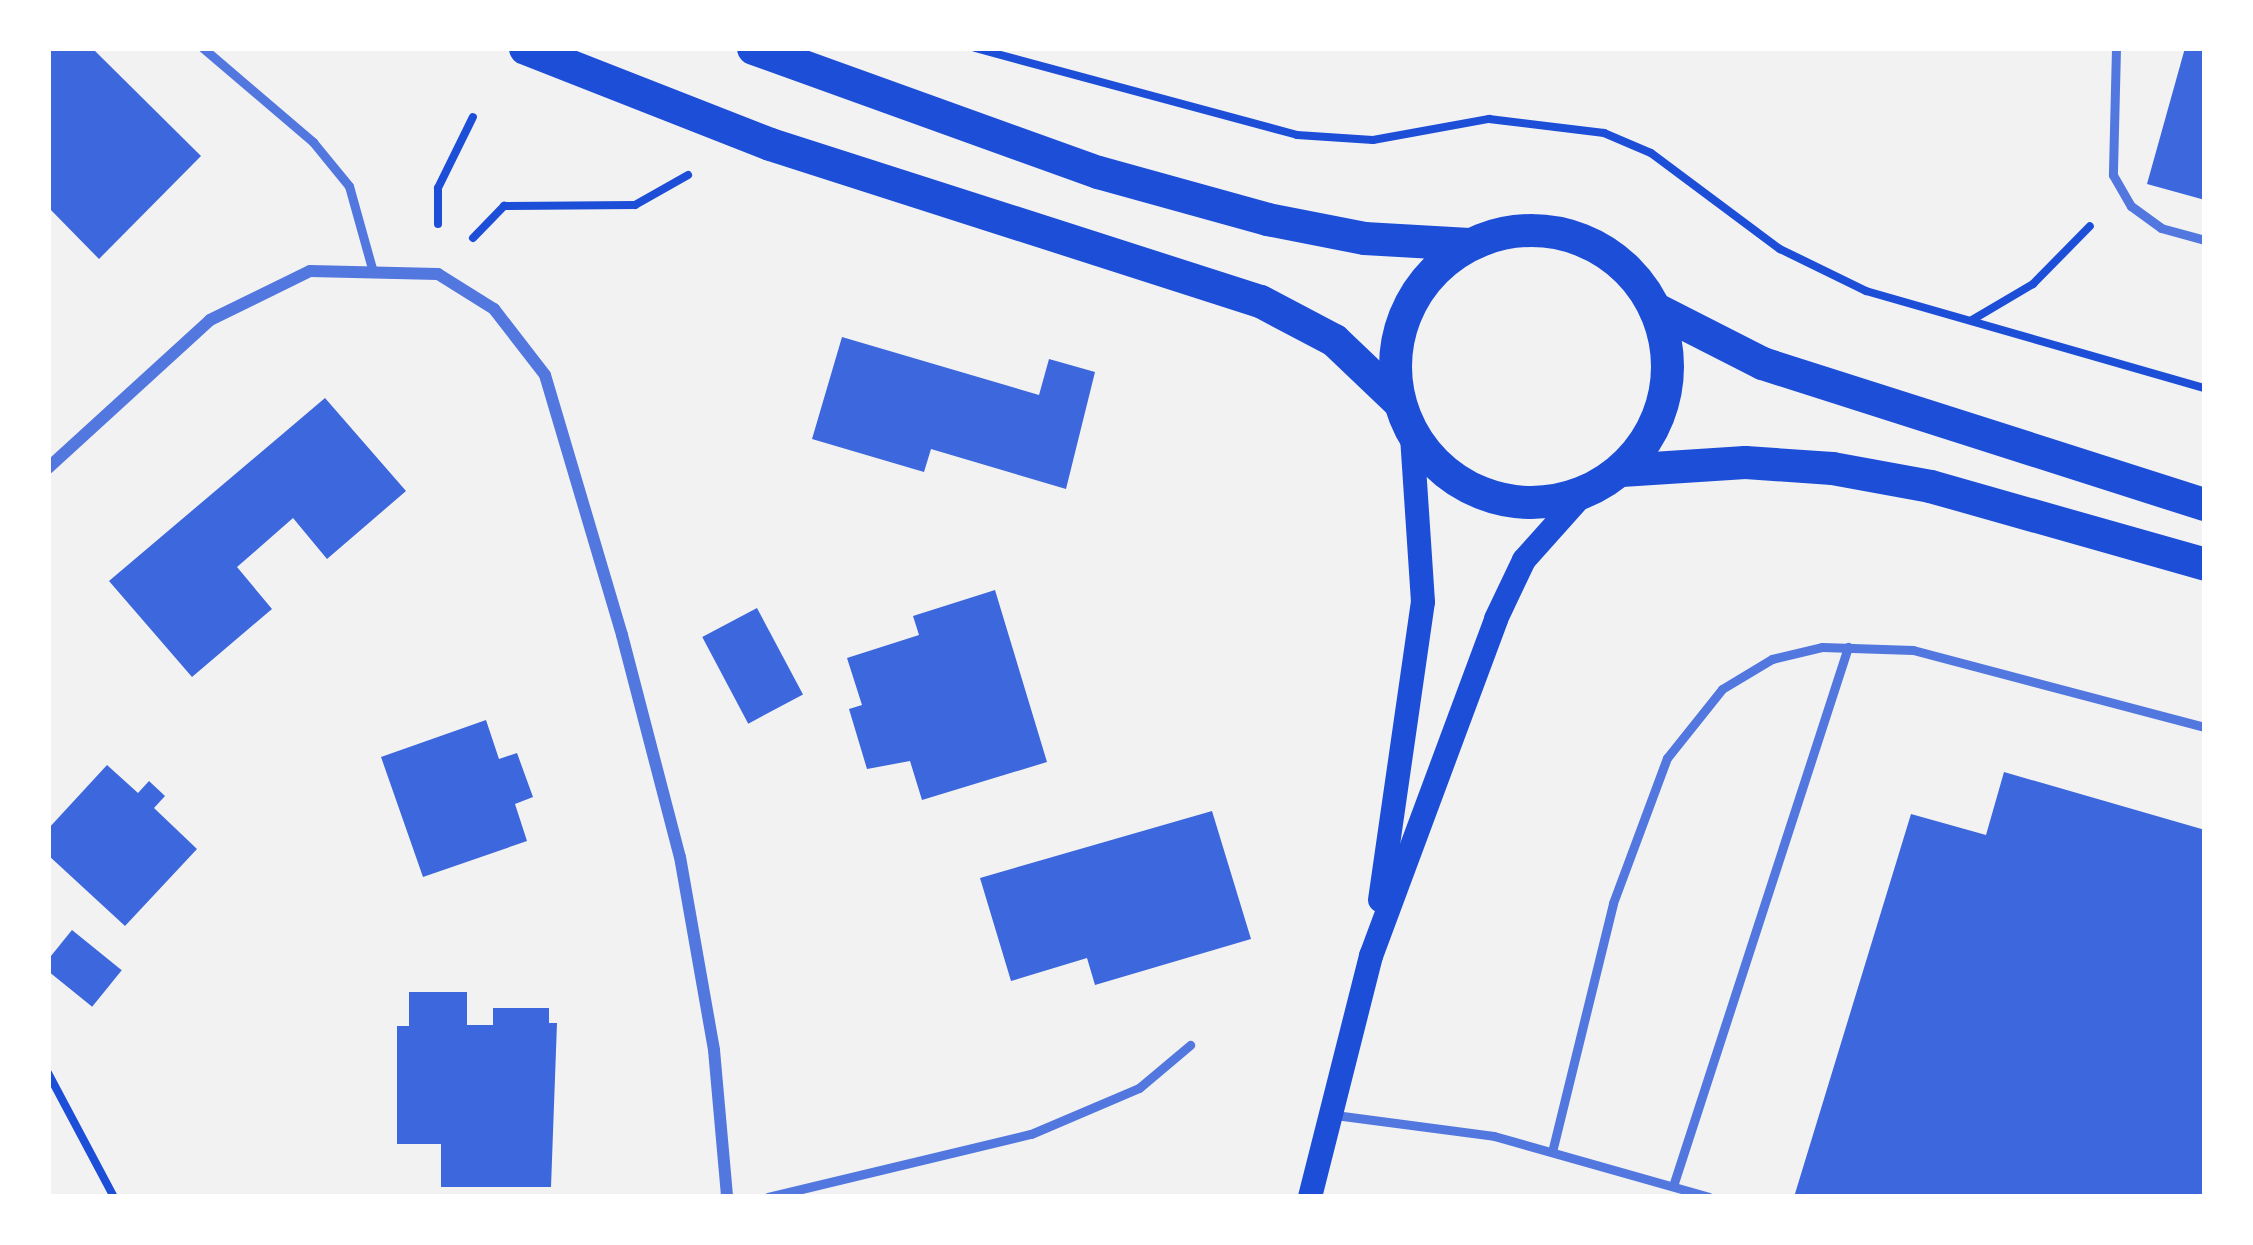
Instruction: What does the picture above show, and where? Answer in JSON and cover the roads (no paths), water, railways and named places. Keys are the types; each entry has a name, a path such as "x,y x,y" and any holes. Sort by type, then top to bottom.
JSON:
{"highway":[{"path":"525,48 770,144 1260,301 1334,340 1398,401"},
{"path":"753,48 1098,172 1246,214 1364,238 1469,244 1540,229 1576,237 1636,278 1656,309 1668,378 1645,443 1621,470 1584,493 1519,502 1487,496 1432,460 1412,435 1398,401 1394,364 1407,311 1438,266 1469,244"},
{"path":"1656,309 1762,363 2205,504"},
{"path":"1621,470 1744,462 1832,468 1930,486 2205,564"}],"main road":[{"path":"1371,956 1423,602 1412,435"},
{"path":"1310,1197 1371,956 1496,619 1524,560 1584,493"}],"street":[{"path":"48,468 211,320 310,271 438,274 494,309 544,375 680,857 714,1050 727,1197"}],"lane":[{"path":"203,48 313,142 350,186 373,272"},
{"path":"2116,48 2108,133 2113,175 2126,196 2161,227 2205,240"},
{"path":"1673,1186 1848,647"},
{"path":"1552,1152 1613,903 1667,758 1722,689 1772,659 1848,647 1913,650 2205,727"},
{"path":"768,1197 1031,1134 1139,1088 1190,1045"},
{"path":"1330,1114 1494,1136 1708,1197"}]}
